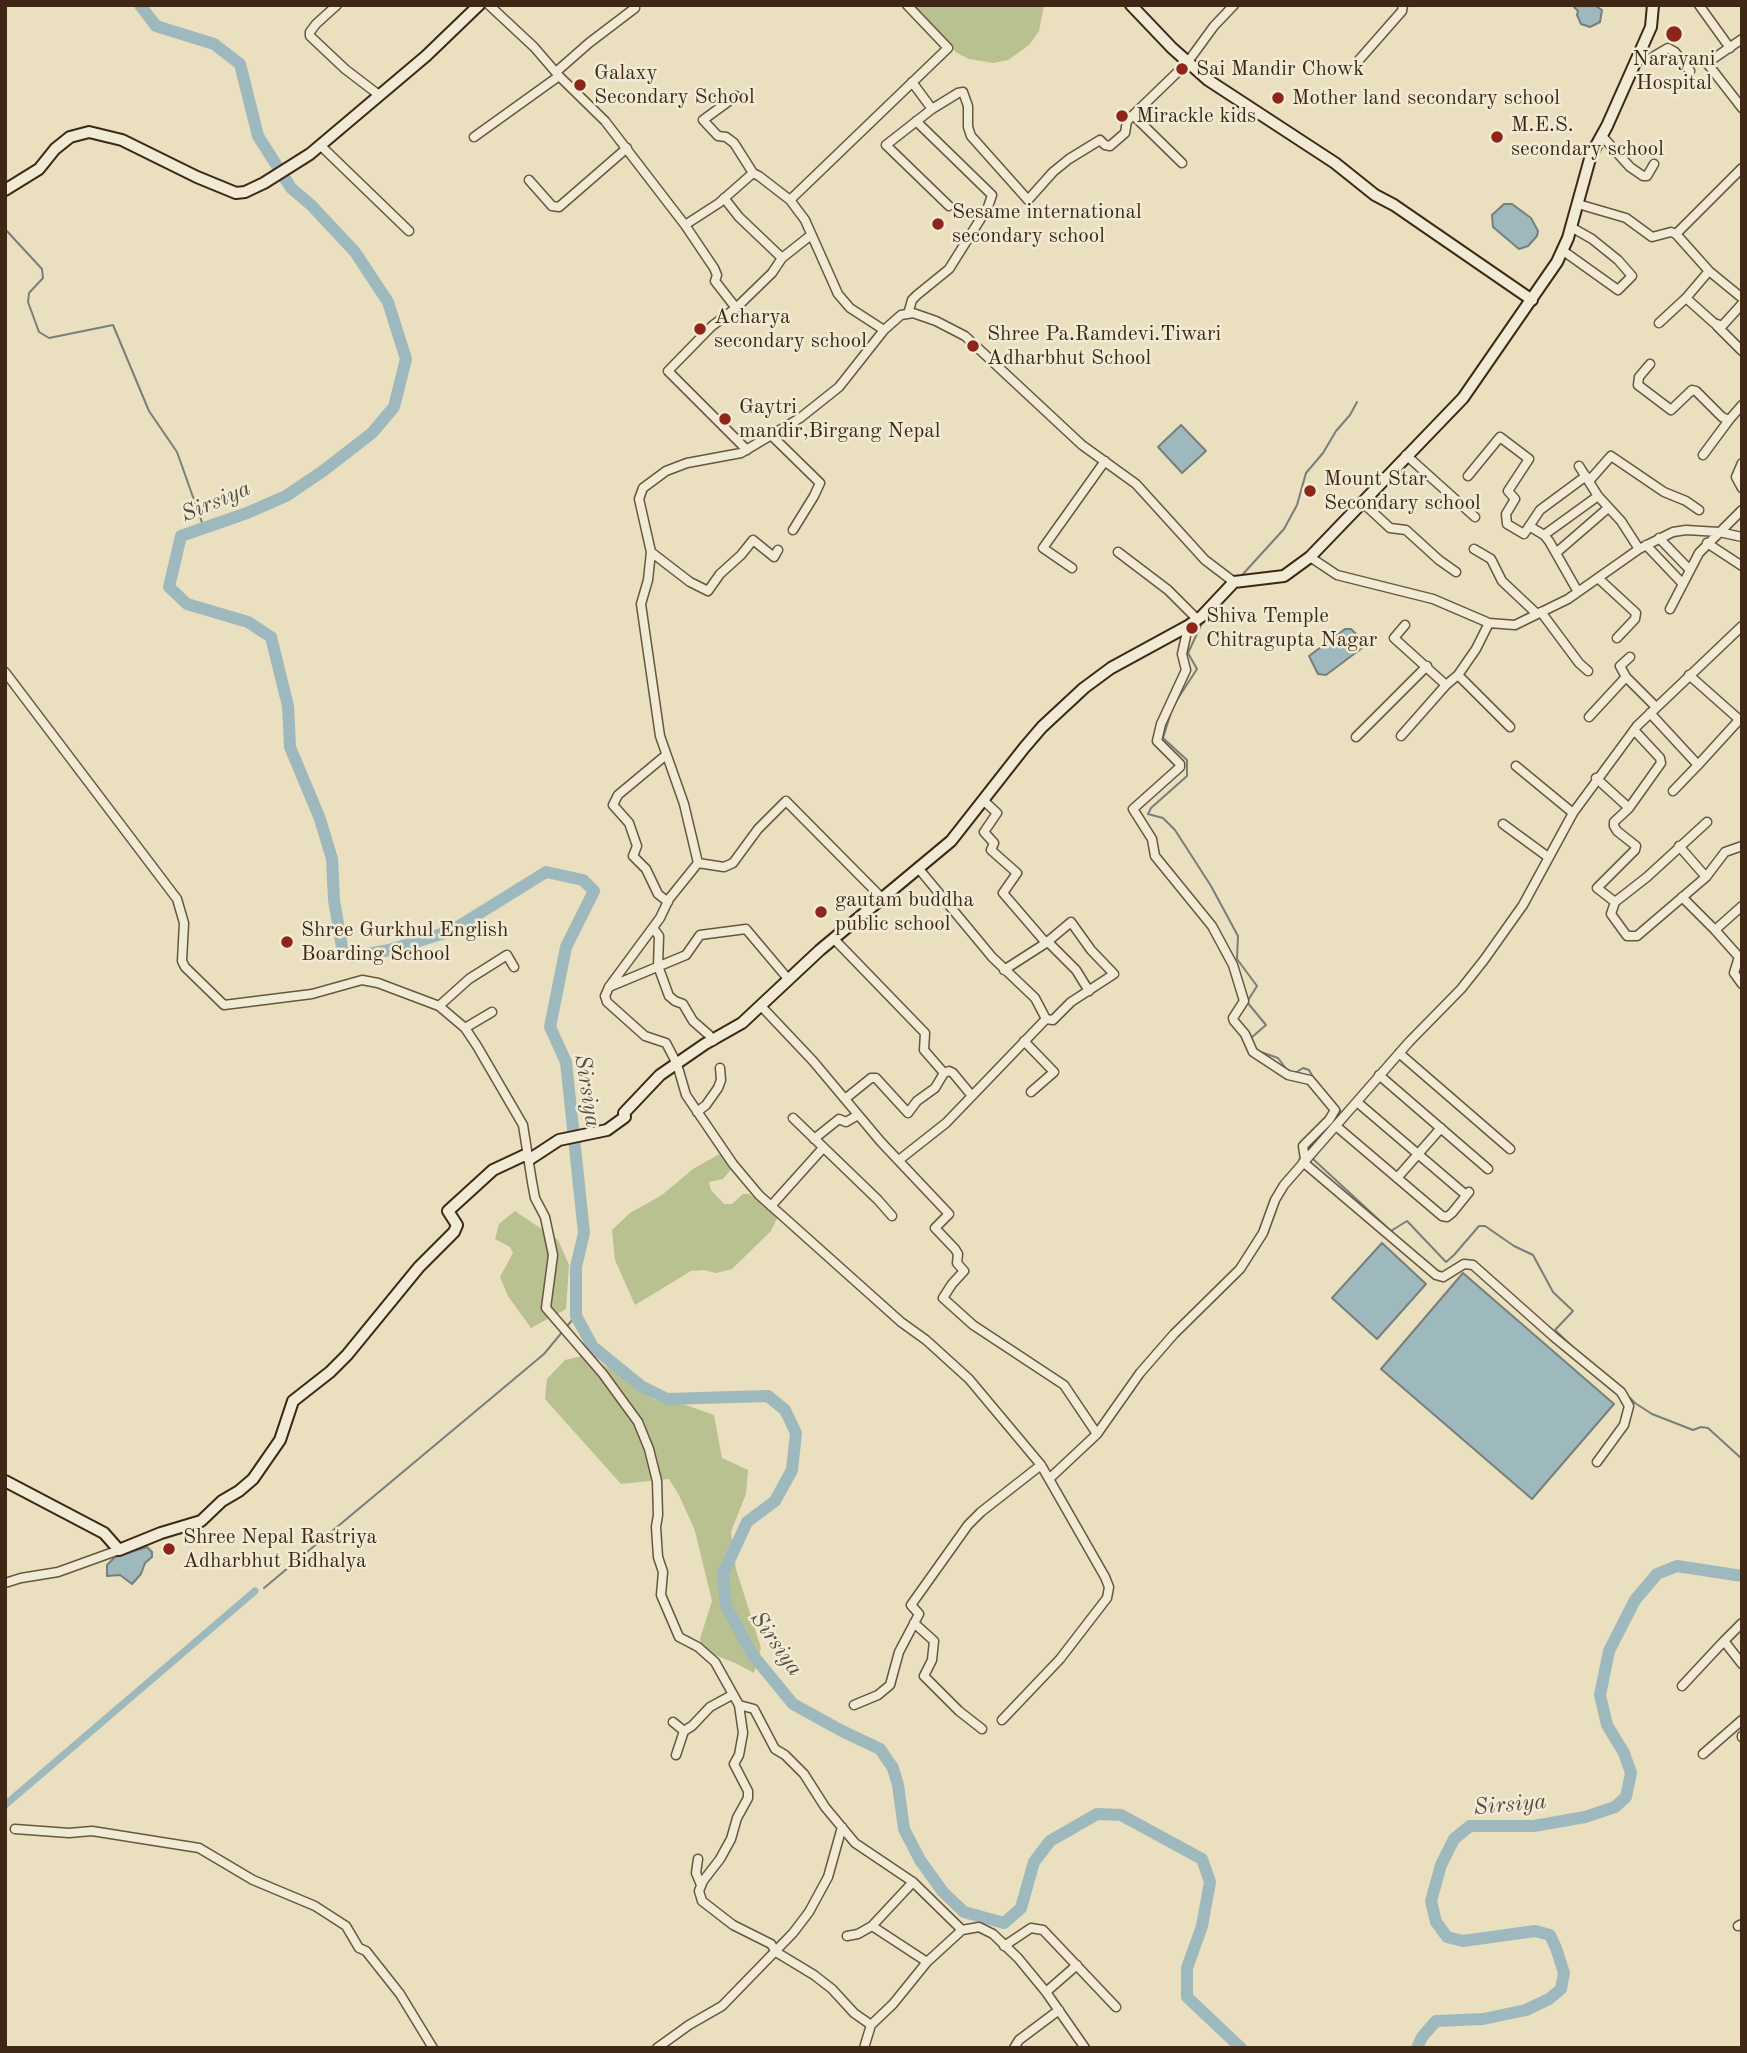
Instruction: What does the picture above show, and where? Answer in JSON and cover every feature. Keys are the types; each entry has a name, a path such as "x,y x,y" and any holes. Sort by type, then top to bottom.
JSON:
{"street":[{"path":"337,5 316,24 310,36 345,69 379,95"},
{"path":"5,190 39,169 55,149 70,137 89,132 122,140 197,177 236,193 245,192 310,154 426,56 479,5"},
{"path":"489,5 534,47 605,121 685,225 714,268 717,275 715,281 736,308"},
{"path":"790,200 948,48 907,5"},
{"path":"1130,5 1187,63 1532,300"},
{"path":"949,206 886,145 932,109 958,93 963,93 968,106 971,136 1028,200 1052,172 1069,159 1100,140 1110,146 1125,133 1127,121 1187,63 1214,26 1234,5"},
{"path":"1359,60 1402,11 1403,5"},
{"path":"530,1159 559,1140 597,1133 625,1116 647,1086 742,1023 834,939 951,841 1042,727 1084,688 1111,667 1185,628 1234,582 1284,576 1310,557 1363,503 1463,398 1557,262 1571,227 1591,155 1651,27 1653,5"},
{"path":"1699,5 1730,48"},
{"path":"474,137 557,74 589,43 635,8"},
{"path":"1742,39 1707,63 1742,108"},
{"path":"1637,57 1646,61 1668,48 1675,52 1690,71"},
{"path":"912,82 932,109"},
{"path":"736,96 703,120 718,136 726,137 734,144 753,173 790,200 805,220 838,294 850,308 884,330"},
{"path":"1134,116 1181,163"},
{"path":"908,314 912,300 949,269 988,207 992,195 916,121"},
{"path":"1602,136 1630,167 1643,176 1647,176 1654,164"},
{"path":"320,145 409,231"},
{"path":"528,180 552,206 559,207 626,148"},
{"path":"1676,234 1742,168"},
{"path":"685,225 724,198 753,173"},
{"path":"724,198 738,216 782,258"},
{"path":"1578,204 1626,218 1651,237 1671,232 1676,234 1709,271 1742,298"},
{"path":"1562,250 1618,290 1632,276 1618,260 1592,239 1571,227"},
{"path":"747,450 668,371 712,326 736,308 772,273 782,258 811,235"},
{"path":"1659,323 1686,298 1709,271"},
{"path":"1686,298 1742,351"},
{"path":"1714,323 1722,326 1742,304"},
{"path":"698,863 684,804 660,736 641,604 648,580 651,552 639,499 643,488 666,471 687,463 741,453 772,436 839,387 884,330 901,315 913,313 965,336 1056,422 1136,484 1205,560 1234,582"},
{"path":"1650,364 1639,377 1638,385 1671,410 1692,390 1729,420"},
{"path":"1703,455 1729,420 1740,411"},
{"path":"772,436 820,483 793,530"},
{"path":"1468,476 1500,437 1530,459 1508,491 1515,499 1506,514 1507,524 1524,534 1540,510 1587,479 1611,456 1664,492 1699,510"},
{"path":"1406,455 1475,517"},
{"path":"1072,568 1043,548 1105,461"},
{"path":"1742,463 1736,477 1742,488"},
{"path":"1579,466 1598,496 1642,547 1683,584"},
{"path":"1544,535 1598,496"},
{"path":"1363,503 1390,528 1406,530 1456,572"},
{"path":"1556,553 1608,508"},
{"path":"1670,609 1689,569 1707,543 1742,510"},
{"path":"1529,526 1544,535 1578,593"},
{"path":"1310,557 1336,575 1433,599 1489,623 1514,625 1578,593 1642,547 1659,538 1686,530 1719,532 1742,537"},
{"path":"1659,538 1689,569"},
{"path":"651,552 690,582 708,591 720,574 753,540 774,557 778,550"},
{"path":"1707,543 1742,566"},
{"path":"1474,549 1491,559 1502,580 1539,613 1588,671"},
{"path":"1118,552 1168,590 1197,619"},
{"path":"1598,578 1636,613 1635,619 1617,638"},
{"path":"1401,736 1458,675 1476,649 1489,623"},
{"path":"1405,625 1394,638 1446,685"},
{"path":"1049,1479 1097,1434 1140,1373 1174,1334 1245,1263 1263,1233 1275,1200 1284,1185 1379,1075 1485,960 1522,905 1573,813 1596,778 1634,730 1742,626"},
{"path":"1185,628 1182,653 1186,670 1161,724 1157,741 1180,767 1133,809 1152,839 1155,856 1212,926 1233,965 1244,1001 1235,1014 1234,1021 1245,1034 1253,1052 1288,1075 1310,1080 1335,1110 1329,1120 1303,1146 1302,1150 1307,1157 1436,1275 1443,1277 1464,1264 1473,1265 1554,1338 1621,1392 1629,1406 1624,1425 1597,1462"},
{"path":"1630,657 1620,666 1626,677 1698,765"},
{"path":"1356,737 1427,666"},
{"path":"5,673 177,900 184,923 182,961 224,1004 312,994 362,980 378,983 439,1006 465,1028 523,1125 530,1159 531,1182 545,1217 553,1255 546,1308 566,1329 638,1422 649,1449 657,1481 656,1527 658,1557 663,1572 661,1595 679,1637 698,1647 715,1662 739,1705 743,1733 739,1755 734,1764 748,1791 748,1798 737,1818 731,1839 701,1885 699,1891 702,1901 733,1925 771,1944 776,1952 814,1975 832,1989 854,2013 871,2025"},
{"path":"1458,675 1510,727"},
{"path":"1673,791 1740,721 1689,675"},
{"path":"1589,717 1626,677"},
{"path":"1615,902 1598,888 1636,846 1617,831 1614,822 1629,807 1661,763 1660,758 1634,730"},
{"path":"666,755 618,795 613,805 629,823 637,846 633,856 646,869 658,894 668,902"},
{"path":"1516,766 1573,813"},
{"path":"1596,778 1629,807"},
{"path":"983,800 997,813 984,832 994,843 991,850 1017,873 1003,893 1076,970 1089,991"},
{"path":"698,863 724,867 733,863 758,829 786,801 883,899"},
{"path":"1707,822 1647,877 1615,902 1611,914 1627,936 1637,936 1706,877 1725,852 1742,846"},
{"path":"1503,824 1548,857"},
{"path":"1679,846 1706,877"},
{"path":"698,863 610,987 605,996 607,1002 645,1037 666,1043 677,1064 686,1095 733,1164 759,1195 969,1379 1041,1465 1109,1587 1107,1598 1060,1659 1002,1720"},
{"path":"919,869 1004,970 1035,998 1046,1019"},
{"path":"1682,897 1739,957 1734,974 1742,984"},
{"path":"1715,930 1742,906"},
{"path":"1004,970 1047,942 1071,922 1091,950 1114,974 1071,1002 1053,1020 1046,1019"},
{"path":"653,928 659,936 658,966 669,996 683,1004 693,1021 713,1041"},
{"path":"610,987 686,955 700,935 746,929 789,979"},
{"path":"834,939 925,1033 924,1050 944,1073"},
{"path":"439,1006 469,979 507,955 514,967"},
{"path":"761,1006 949,1214 935,1228 958,1254 957,1263 964,1271 943,1298 973,1325 1064,1385 1097,1434"},
{"path":"465,1028 492,1012"},
{"path":"899,1160 946,1123 1046,1019"},
{"path":"1024,1041 1054,1072 1031,1092"},
{"path":"1399,1053 1510,1149"},
{"path":"697,1112 706,1105 718,1088 720,1068"},
{"path":"845,1099 872,1078 876,1078 908,1113 917,1101 935,1088 944,1073 949,1071 972,1096"},
{"path":"1379,1075 1488,1169"},
{"path":"1336,1126 1442,1216 1447,1217 1452,1213 1468,1193 1357,1102"},
{"path":"814,1139 839,1119 846,1122 858,1115"},
{"path":"793,1118 878,1200 891,1216"},
{"path":"1397,1178 1441,1128"},
{"path":"771,1206 822,1148"},
{"path":"5,1583 58,1572 161,1533 201,1521 222,1501 239,1491 253,1479 280,1440 293,1401 347,1355 419,1266 454,1232 457,1225 448,1210 494,1170 525,1155 530,1159"},
{"path":"854,1705 878,1695 890,1685 899,1652 919,1614 911,1605 968,1525 1041,1465"},
{"path":"5,1481 104,1533 119,1550"},
{"path":"914,1623 934,1641 932,1660 924,1676 959,1711 982,1729"},
{"path":"1682,1686 1742,1623"},
{"path":"1724,1641 1742,1664"},
{"path":"676,1755 684,1731 710,1707 732,1695"},
{"path":"739,1705 754,1709 775,1749 804,1774 825,1807 855,1843 913,1882 962,1930"},
{"path":"1703,1754 1742,1720"},
{"path":"673,1722 684,1731"},
{"path":"657,2048 722,2006 793,1933 820,1894 828,1877 842,1827"},
{"path":"15,1829 69,1833 92,1831 200,1848 253,1880 315,1906 346,1926 359,1948 366,1951 400,1994 433,2048"},
{"path":"698,1858 696,1873 701,1885"},
{"path":"847,1936 858,1934 872,1926 913,1882"},
{"path":"872,1926 927,1962"},
{"path":"864,2048 871,2025 907,1988 927,1962 962,1930 979,1927 986,1929 1018,1958 1085,2048"},
{"path":"1004,1946 1025,1931 1038,1927 1051,1937 1116,2007"},
{"path":"1046,1993 1077,1965"},
{"path":"1014,2048 1019,2040 1059,2010"}],"green space":[{"path":"910,5 1044,5 1039,31 1029,45 1008,60 993,63 969,59 957,53"},
{"path":"723,1152 733,1167 723,1179 709,1182 711,1190 724,1204 732,1204 743,1194 749,1194 778,1216 771,1231 732,1269 716,1273 691,1271 635,1305 615,1260 612,1230 630,1213 662,1195 693,1169"},
{"path":"515,1211 558,1240 569,1265 566,1309 531,1328 508,1296 500,1277 513,1253 510,1247 495,1239 499,1224"},
{"path":"586,1355 623,1376 654,1400 680,1403 714,1415 722,1458 748,1470 746,1494 731,1532 736,1569 761,1648 754,1673 703,1650 700,1639 712,1601 695,1531 669,1479 621,1484 545,1399 547,1379 565,1360"}],"water":[{"path":"1594,5 1602,10 1600,22 1590,27 1581,24 1578,11 1574,7"},
{"path":"1504,204 1512,204 1531,218 1538,231 1528,246 1519,249 1493,227 1492,215"},
{"path":"1181,425 1206,451 1182,473 1158,447"},
{"path":"1345,629 1351,629 1364,642 1362,648 1326,675 1318,674 1309,656"},
{"path":"1382,1243 1426,1284 1377,1339 1332,1298"},
{"path":"1463,1273 1614,1404 1532,1499 1381,1369"},
{"path":"147,1547 152,1552 152,1557 132,1584 120,1575 107,1576 107,1565 115,1557"}],"waterway":[{"name":"Sirsiya","path":"140,5 156,26 214,44 240,64 258,136 291,188 311,205 355,252 388,302 406,359 394,407 372,433 286,496 181,536 169,587 187,604 248,622 271,637 288,706 290,747 320,819 332,859 334,900 342,947 352,957 389,950 451,931 546,872 583,880 594,891 566,947 550,1027 566,1062 584,1233 576,1267 576,1316 593,1347 641,1386 667,1399 768,1396 785,1410 796,1433 792,1470 775,1501 747,1522 723,1574 726,1606 752,1654 793,1704 880,1749 893,1768 904,1829 920,1860 943,1892 964,1912 1004,1923 1021,1908 1034,1862 1050,1841 1097,1814 1121,1815 1202,1859 1210,1882 1202,1926 1187,1968 1187,1997 1241,2048"},
{"path":"5,229 42,269 43,278 29,293 28,302 39,332 49,338 113,325 149,411 177,452 204,528"},
{"path":"1243,574 1284,529 1297,505 1306,473 1323,453 1357,402"},
{"path":"1206,619 1214,611"},
{"path":"1202,623 1188,653 1197,669 1173,706 1163,738 1187,760 1187,776 1151,808 1148,814 1163,818 1175,830 1211,886 1238,936 1237,959 1257,986 1247,1002 1266,1025 1251,1038"},
{"path":"1258,1051 1278,1058 1287,1070 1295,1073 1303,1068 1309,1070 1313,1077"},
{"path":"1306,1150 1342,1113 1338,1108"},
{"path":"1313,1159 1391,1231 1407,1221 1446,1262 1479,1226 1485,1226 1514,1246 1533,1255 1553,1292 1573,1311 1555,1330 1577,1351"},
{"path":"566,1327 576,1316"},
{"path":"264,1588 544,1354 563,1331"},
{"path":"1603,1372 1612,1380"},
{"path":"1626,1394 1652,1414 1693,1430 1708,1428 1742,1459"},
{"name":"Sirsiya","path":"1417,2048 1422,2037 1436,2021 1483,2019 1526,2010 1549,1999 1561,1989 1564,1973 1550,1935 1535,1931 1463,1941 1447,1937 1436,1922 1431,1901 1441,1865 1454,1839 1470,1826 1534,1826 1585,1817 1615,1807 1626,1797 1631,1773 1624,1753 1607,1725 1600,1695 1609,1651 1635,1600 1657,1574 1677,1566 1742,1576"},
{"path":"5,1805 255,1591"}],"place":[{"name":"Narayani Hospital","path":"1674,34"},
{"name":"Sai Mandir Chowk","path":"1182,69"},
{"name":"Galaxy Secondary School","path":"580,85"},
{"name":"Mother land secondary school","path":"1278,98"},
{"name":"Mirackle kids","path":"1122,116"},
{"name":"M.E.S. secondary school","path":"1497,137"},
{"name":"Sesame international secondary school","path":"938,224"},
{"name":"Acharya secondary school","path":"700,329"},
{"name":"Shree Pa.Ramdevi.Tiwari Adharbhut School","path":"973,346"},
{"name":"Gaytri mandir,Birgang Nepal","path":"725,419"},
{"name":"Mount Star Secondary school","path":"1310,491"},
{"name":"Shiva Temple Chitragupta Nagar","path":"1192,628"},
{"name":"gautam buddha public school","path":"821,912"},
{"name":"Shree Gurkhul English Boarding School","path":"287,942"},
{"name":"Shree Nepal Rastriya Adharbhut Bidhalya","path":"169,1549"}]}
